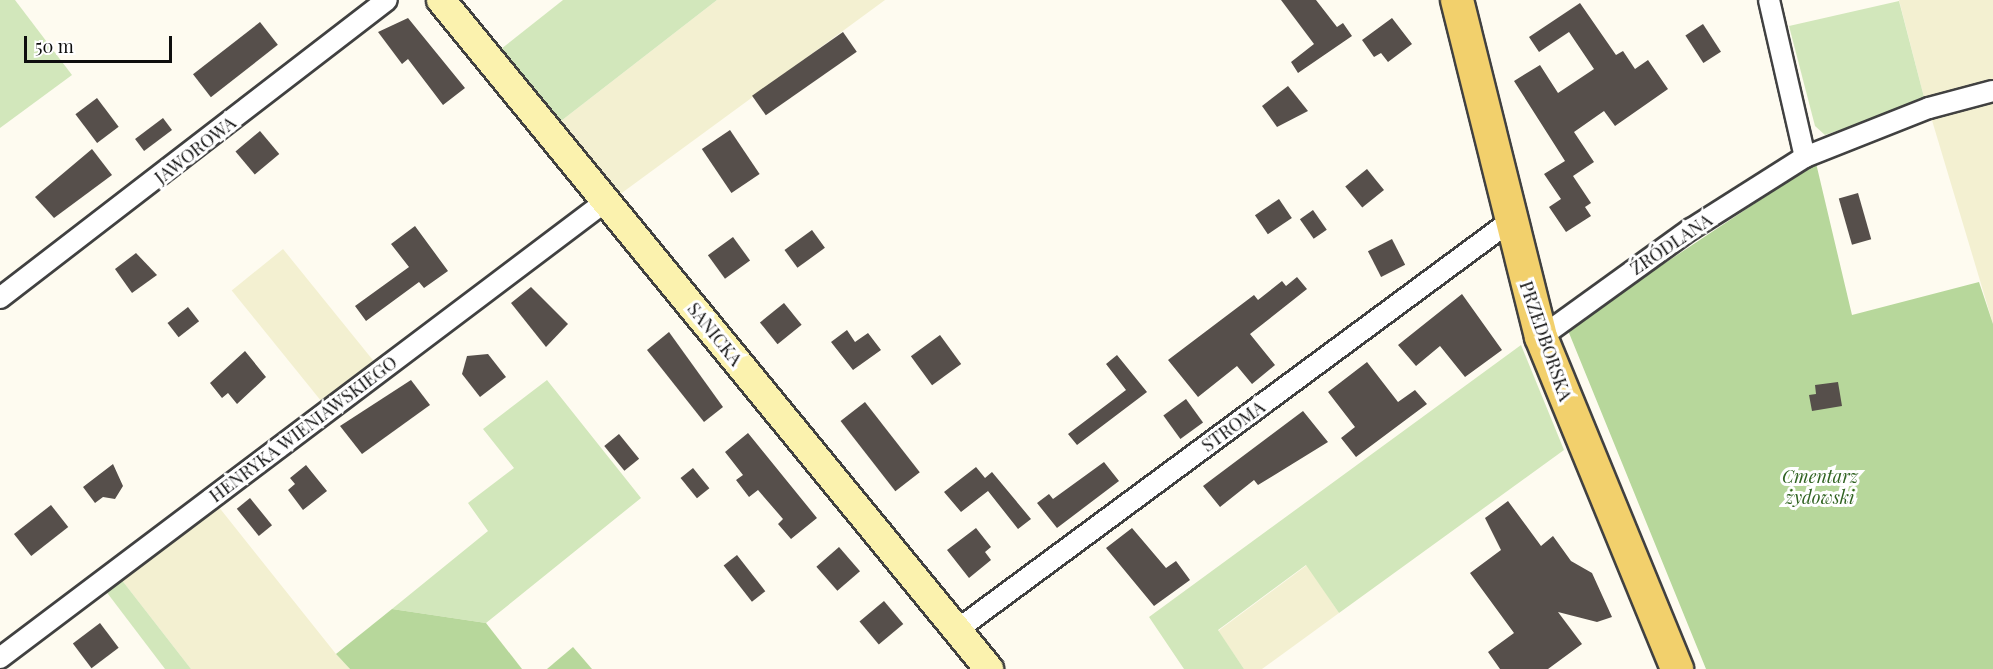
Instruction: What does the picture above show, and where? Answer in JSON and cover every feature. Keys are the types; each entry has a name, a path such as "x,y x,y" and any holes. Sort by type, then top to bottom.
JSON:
{"main road":[{"name":"PRZEDBORSKA","path":"1457,0 1509,222 1541,337 1677,669"}],"street":[{"name":"JAWOROWA","path":"0,298 387,0"},
{"name":"SANICKA","path":"441,0 989,669"},
{"path":"1769,0 1805,156"},
{"name":"ŹRÓDLANA","path":"1541,337 1691,229 1805,156 1929,108 1993,91"},
{"name":"HENRYKA WIENIAWSKIEGO","path":"0,658 606,201"},
{"name":"STROMA","path":"957,630 1509,222"}],"shaded area":[{"path":"717,0 885,0 619,195 561,121"},
{"path":"1899,0 1993,0 1993,82 1925,101"},
{"path":"1993,101 1993,324 1931,117"},
{"path":"283,249 374,361 322,402 232,291"},
{"path":"218,506 350,669 191,669 121,579"},
{"path":"1307,565 1339,613 1262,669 1244,669 1218,631"}],"green space":[{"path":"0,0 15,0 72,75 0,128"},
{"path":"563,0 717,0 561,121 501,49"},
{"path":"1899,1 1925,101 1825,135 1815,126 1789,26"},
{"name":"Cmentarz żydowski","path":"1816,163 1852,315 1979,282 1993,324 1993,669 1706,669 1567,328"},
{"path":"1521,345 1564,450 1339,613 1306,565 1218,630 1244,669 1184,669 1149,617"},
{"path":"547,380 641,498 486,623 392,609 488,531 468,503 514,468 483,429"},
{"path":"121,579 191,669 165,669 105,590"},
{"path":"392,609 486,623 522,669 350,669 336,654"},
{"path":"573,647 592,669 547,669"}],"building":[{"path":"1281,0 1316,0 1337,27 1343,23 1352,36 1298,73 1291,62 1314,44"},
{"path":"1580,3 1616,55 1623,51 1635,69 1648,60 1668,89 1615,126 1604,111 1574,132 1594,162 1573,176 1591,203 1585,207 1591,216 1566,232 1549,207 1561,199 1544,174 1565,161 1514,81 1540,65 1558,93 1594,69 1569,32 1539,52 1529,37"},
{"path":"408,18 465,88 443,105 408,59 402,64 378,32"},
{"path":"1392,18 1412,44 1388,62 1381,53 1374,57 1362,40"},
{"path":"260,22 278,45 211,97 193,74"},
{"path":"1703,24 1721,52 1703,63 1685,35"},
{"path":"843,32 857,52 766,115 752,96"},
{"path":"1288,86 1308,111 1277,127 1262,106"},
{"path":"97,98 119,127 97,143 75,114"},
{"path":"163,118 172,130 144,151 135,139"},
{"path":"730,130 760,174 731,193 702,149"},
{"path":"260,131 279,154 255,175 235,152"},
{"path":"92,149 112,175 54,218 35,197"},
{"path":"1367,169 1384,190 1362,208 1345,187"},
{"path":"1858,193 1871,239 1852,245 1839,199"},
{"path":"1279,199 1292,218 1268,234 1255,215"},
{"path":"1313,210 1327,230 1314,239 1300,219"},
{"path":"415,226 448,271 424,288 419,282 366,321 355,306 409,267 391,244"},
{"path":"812,230 825,248 797,268 784,250"},
{"path":"733,237 750,260 725,279 708,255"},
{"path":"1392,239 1405,265 1381,277 1368,251"},
{"path":"136,253 157,275 132,293 115,269"},
{"path":"1297,277 1307,289 1250,334 1275,365 1252,384 1237,366 1198,397 1168,360 1254,295 1258,300 1282,281 1286,286"},
{"path":"531,287 568,324 546,347 511,303"},
{"path":"1462,294 1502,350 1465,377 1440,346 1416,366 1398,345"},
{"path":"784,303 802,325 778,344 760,323"},
{"path":"188,307 199,321 179,337 168,323"},
{"path":"847,330 855,342 868,333 881,350 853,370 831,342"},
{"path":"669,332 723,407 704,422 647,350"},
{"path":"940,335 961,364 932,385 911,356"},
{"path":"245,351 266,377 237,404 228,393 222,398 210,383"},
{"path":"488,354 506,377 480,397 462,374 467,356"},
{"path":"1117,355 1147,392 1077,445 1068,434 1126,390 1106,364"},
{"path":"1367,362 1398,402 1415,390 1427,404 1356,457 1341,438 1355,427 1328,392"},
{"path":"411,380 430,405 362,454 340,426"},
{"path":"1838,382 1842,406 1812,411 1809,395 1816,394 1815,385"},
{"path":"1186,399 1203,422 1180,439 1163,415"},
{"path":"865,402 920,472 895,491 841,421"},
{"path":"1303,411 1328,442 1258,485 1254,480 1220,507 1203,486"},
{"path":"748,433 817,518 791,539 778,524 783,519 758,490 749,497 736,480 743,475 725,452"},
{"path":"619,434 639,459 624,471 604,446"},
{"path":"1104,462 1119,481 1057,528 1037,503 1049,494 1053,499"},
{"path":"113,464 123,486 115,499 103,497 95,503 83,487"},
{"path":"306,465 327,491 303,510 288,490 295,484 290,478"},
{"path":"976,467 985,478 992,472 1031,519 1018,529 988,491 961,512 944,492"},
{"path":"693,468 709,488 697,498 681,478"},
{"path":"250,498 272,525 259,536 237,509"},
{"path":"1508,501 1541,546 1553,536 1571,561 1592,573 1612,617 1597,622 1558,612 1582,644 1548,669 1500,669 1488,652 1514,633 1470,573 1501,550 1485,518"},
{"path":"51,505 68,527 31,556 14,534"},
{"path":"976,528 991,547 985,552 991,560 969,578 947,550"},
{"path":"1132,528 1166,568 1176,561 1190,580 1154,606 1106,548"},
{"path":"839,547 860,571 837,591 816,567"},
{"path":"737,555 765,591 752,602 724,565"},
{"path":"884,601 903,624 879,645 859,622"},
{"path":"100,623 119,648 92,668 73,643"}]}
